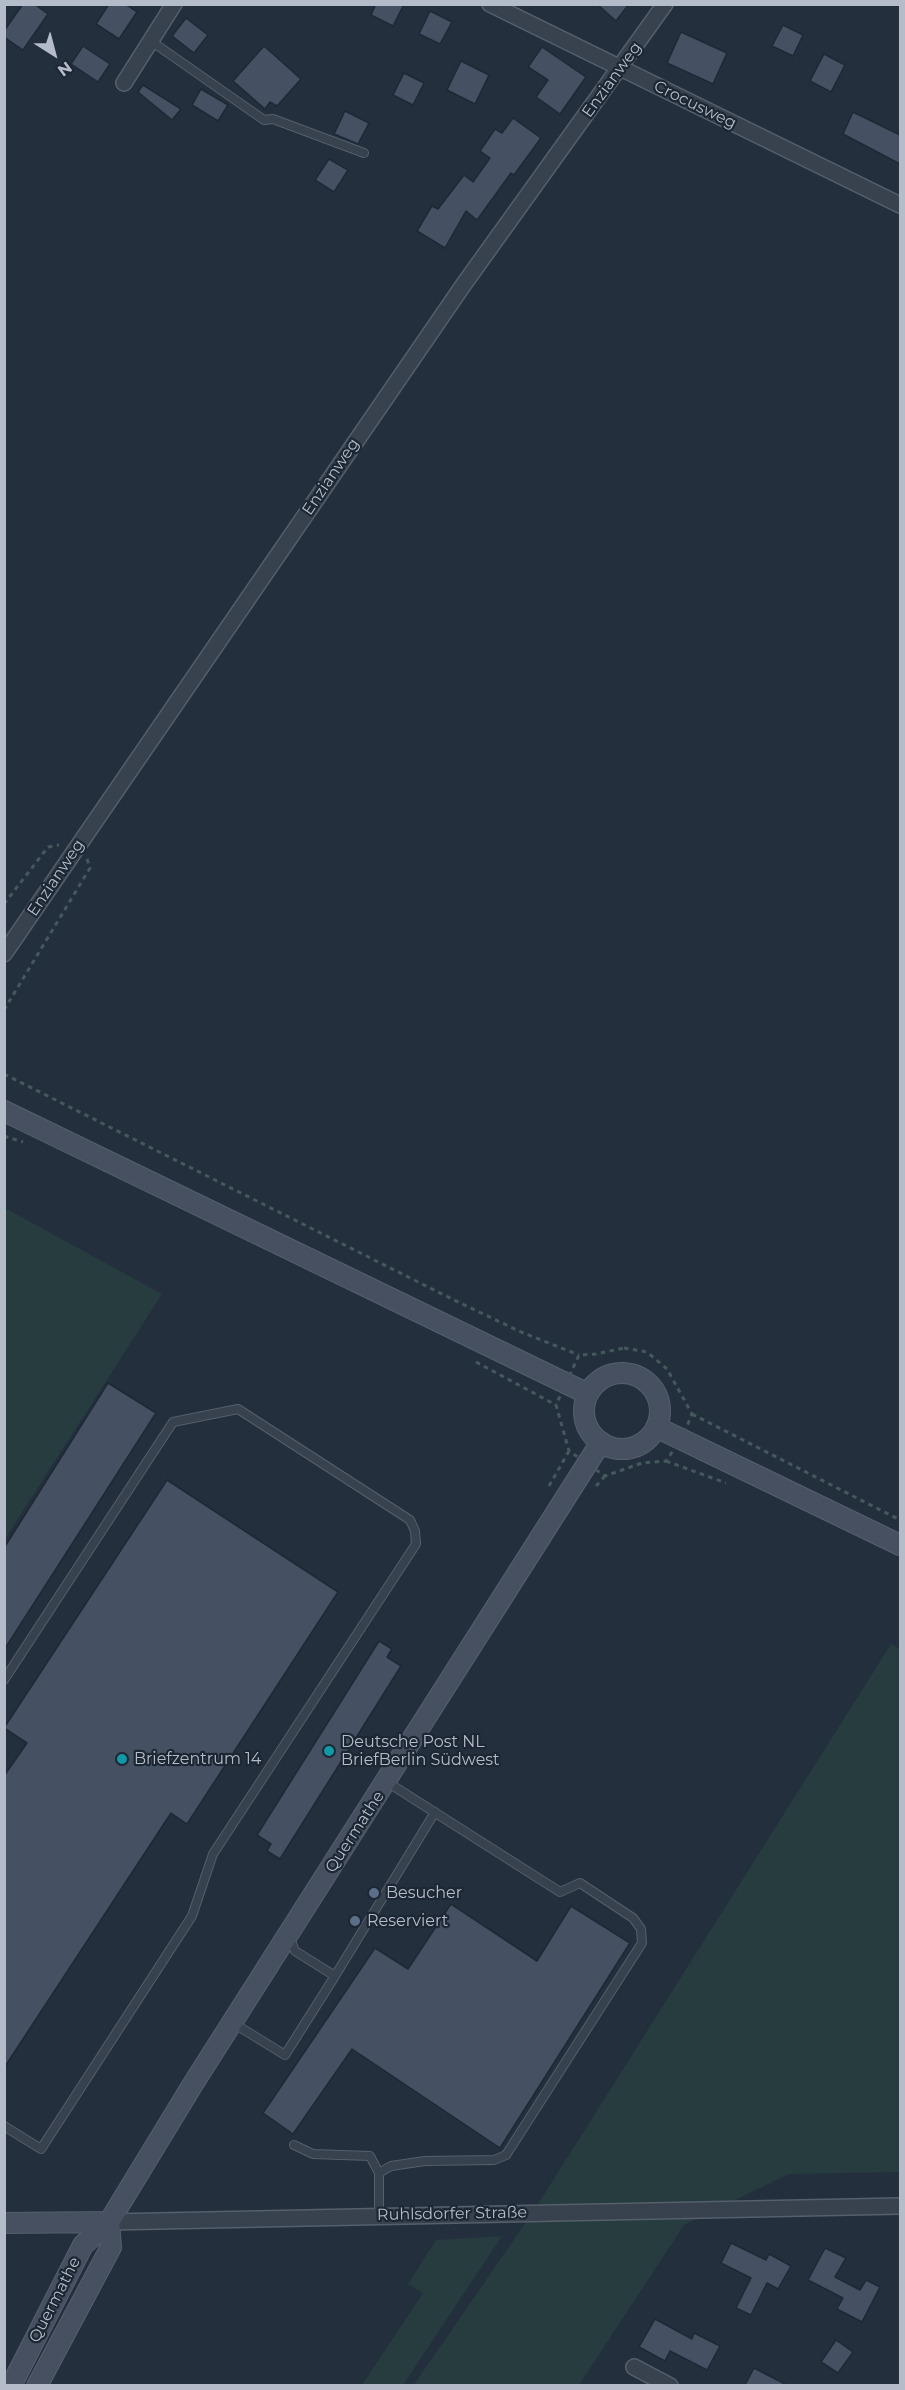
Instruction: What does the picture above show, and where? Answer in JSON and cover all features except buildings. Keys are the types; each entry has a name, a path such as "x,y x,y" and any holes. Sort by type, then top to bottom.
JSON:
{"main road":[{"path":"4,1111 588,1394"},
{"path":"620,1373 633,1374 645,1380 654,1389 659,1401 660,1414 657,1427 638,1445 626,1448 613,1447 601,1442 593,1435 585,1415 588,1394 596,1383 607,1376 620,1373"},
{"path":"657,1427 900,1545"},
{"name":"Quermathe","path":"11,2385 83,2245 109,2222 601,1442"},
{"name":"Quermathe","path":"37,2385 111,2247 109,2222"},
{"name":"Ruhlsdorfer Straße","path":"4,2223 109,2222"}],"street":[{"path":"124,83 174,4"},
{"name":"Crocusweg","path":"490,4 900,205"},
{"name":"Enzianweg","path":"4,954 464,284 665,4"},
{"name":"Ruhlsdorfer Straße","path":"109,2222 900,2206"},
{"path":"634,2367 670,2385"}],"lane":[{"path":"151,41 264,120 273,119 364,153"},
{"path":"4,1680 173,1422 238,1409 410,1521 416,1531 416,1544 213,1854 192,1916 41,2149 4,2126"},
{"path":"379,2173 391,2166 425,2161 494,2160 506,2155 642,1943 641,1929 633,1918 580,1884 561,1892 387,1782"},
{"path":"233,2023 285,2055 435,1812"},
{"path":"288,1935 295,1951 335,1976"},
{"path":"294,2145 313,2154 370,2156 379,2173 379,2216"}],"path":[{"path":"4,904 48,847 82,841 90,868 4,1010"},
{"path":"4,1074 521,1332 579,1355 624,1348 647,1352 667,1369 692,1414 900,1520"},
{"path":"579,1355 556,1405 569,1451 605,1476 642,1463 666,1461 682,1438 692,1414"}],"green space":[{"path":"5,1208 162,1294 5,1539"},
{"path":"891,1644 900,1649 900,2172 789,2174 684,2225 579,2385 413,2386 533,2212"},
{"path":"502,2236 403,2385 362,2385 423,2293 408,2284 436,2240"}],"place":[{"name":"Deutsche Post NL BriefBerlin Südwest","path":"329,1751"},
{"name":"Briefzentrum 14","path":"122,1759"},
{"name":"Besucher","path":"374,1893"},
{"name":"Reserviert","path":"355,1921"}]}
